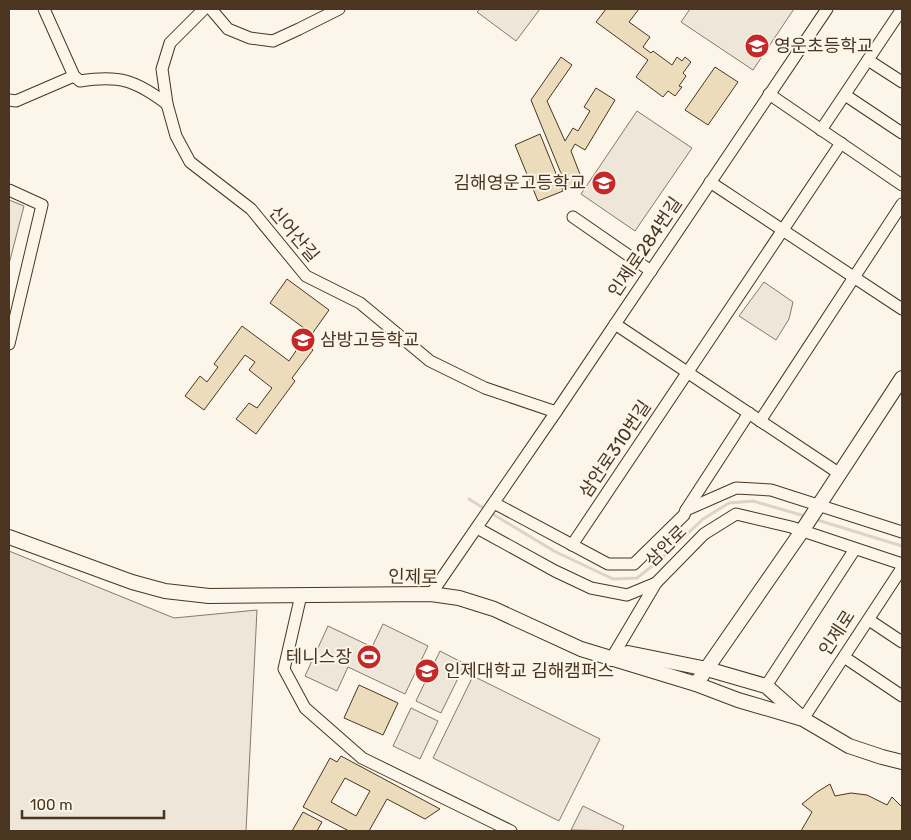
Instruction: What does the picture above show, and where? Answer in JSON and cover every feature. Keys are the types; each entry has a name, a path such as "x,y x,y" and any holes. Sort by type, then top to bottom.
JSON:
{"main road":[{"path":"696,684 818,507 902,378"},
{"name":"인제로","path":"9,537 132,582 165,591 209,596 431,594 459,598 494,609 581,649 803,719 849,746 902,762"},
{"path":"611,659 628,653 707,669 766,686 803,719"}],"street":[{"path":"44,9 74,76 80,81 98,78 122,79 147,89 167,104"},
{"name":"신어산길","path":"204,9 170,43 162,69 167,104 176,136 190,162 251,209 306,276 360,303 430,361 485,388 556,412"},
{"path":"211,9 228,29 250,38 273,40 339,9"},
{"path":"821,130 902,9"},
{"name":"인제로284번길","path":"479,525 769,94 821,11"},
{"path":"892,23 902,30"},
{"path":"868,60 902,82"},
{"path":"9,100 16,101 74,76"},
{"path":"769,94 902,185"},
{"path":"845,95 902,133"},
{"name":"삼안로310번길","path":"572,545 841,143"},
{"path":"710,182 902,309"},
{"path":"9,190 42,205 9,344"},
{"path":"760,420 902,204"},
{"path":"573,217 651,271"},
{"path":"615,324 840,474"},
{"path":"686,510 749,413"},
{"name":"삼안로","path":"493,504 608,564 634,564 684,515 686,510 736,488 771,490 818,507 902,532"},
{"name":"삼안로","path":"479,525 555,571 591,588 627,595 656,583 704,534 736,514 803,529 855,549 902,564"},
{"path":"431,594 479,525"},
{"path":"766,686 855,549"},
{"name":"인제로","path":"803,719 902,568"},
{"path":"611,659 656,583"},
{"path":"301,595 284,669 305,708 362,758 511,831"},
{"path":"868,620 902,642"},
{"path":"844,657 902,696"}],"shaded area":[{"path":"480,9 540,9 516,41 477,12"},
{"path":"690,9 794,9 753,70 681,22"},
{"path":"637,111 692,148 635,231 581,194"},
{"path":"9,200 24,206 9,264"},
{"path":"764,282 793,302 789,319 776,340 739,316"},
{"path":"9,551 174,618 257,610 246,831 9,831"},
{"name":"테니스장","path":"383,624 428,646 405,694 348,667 337,691 305,676 328,626 372,647"},
{"path":"440,651 465,664 441,713 416,701"},
{"path":"473,676 600,739 559,821 433,758"},
{"path":"411,708 438,721 420,759 393,746"},
{"path":"583,806 624,826 622,831 571,830"}],"building":[{"path":"606,9 639,9 629,22 650,37 643,47 651,53 653,51 672,65 677,57 682,61 685,57 691,62 683,73 686,76 679,86 682,87 675,96 668,91 663,97 636,77 648,60 596,22"},
{"path":"561,57 572,65 547,101 565,141 573,128 578,131 590,111 584,107 596,88 615,100 585,150 575,144 571,151 583,182 567,188 531,100"},
{"path":"715,67 738,82 708,125 685,110"},
{"path":"540,134 563,191 538,201 515,145"},
{"path":"287,279 329,310 312,334 270,303"},
{"path":"242,326 289,361 302,342 313,350 292,378 295,381 256,434 236,419 249,403 257,408 272,388 249,370 255,362 245,355 204,410 185,396 200,376 207,382 218,367 214,364"},
{"path":"359,685 398,703 383,735 344,718"},
{"path":"341,756 440,809 425,819 387,799 369,831 349,831 303,807 330,758 337,762","holes":["345,778 370,791 356,816 331,802"]},
{"path":"830,784 835,796 851,793 867,795 887,805 892,797 902,807 902,831 801,831 812,812 802,804"},
{"path":"303,812 322,822 317,831 292,831"}],"waterway":[{"path":"469,499 485,509"},
{"path":"491,513 554,551 613,579 637,578 661,559 703,519 729,503 753,501 808,517"},
{"path":"814,519 902,546"}],"place":[{"name":"영운초등학교","path":"757,46"},
{"name":"김해영운고등학교","path":"604,183"},
{"name":"삼방고등학교","path":"303,340"},
{"name":"테니스장","path":"369,657"},
{"name":"인제대학교 김해캠퍼스","path":"427,671"}]}
